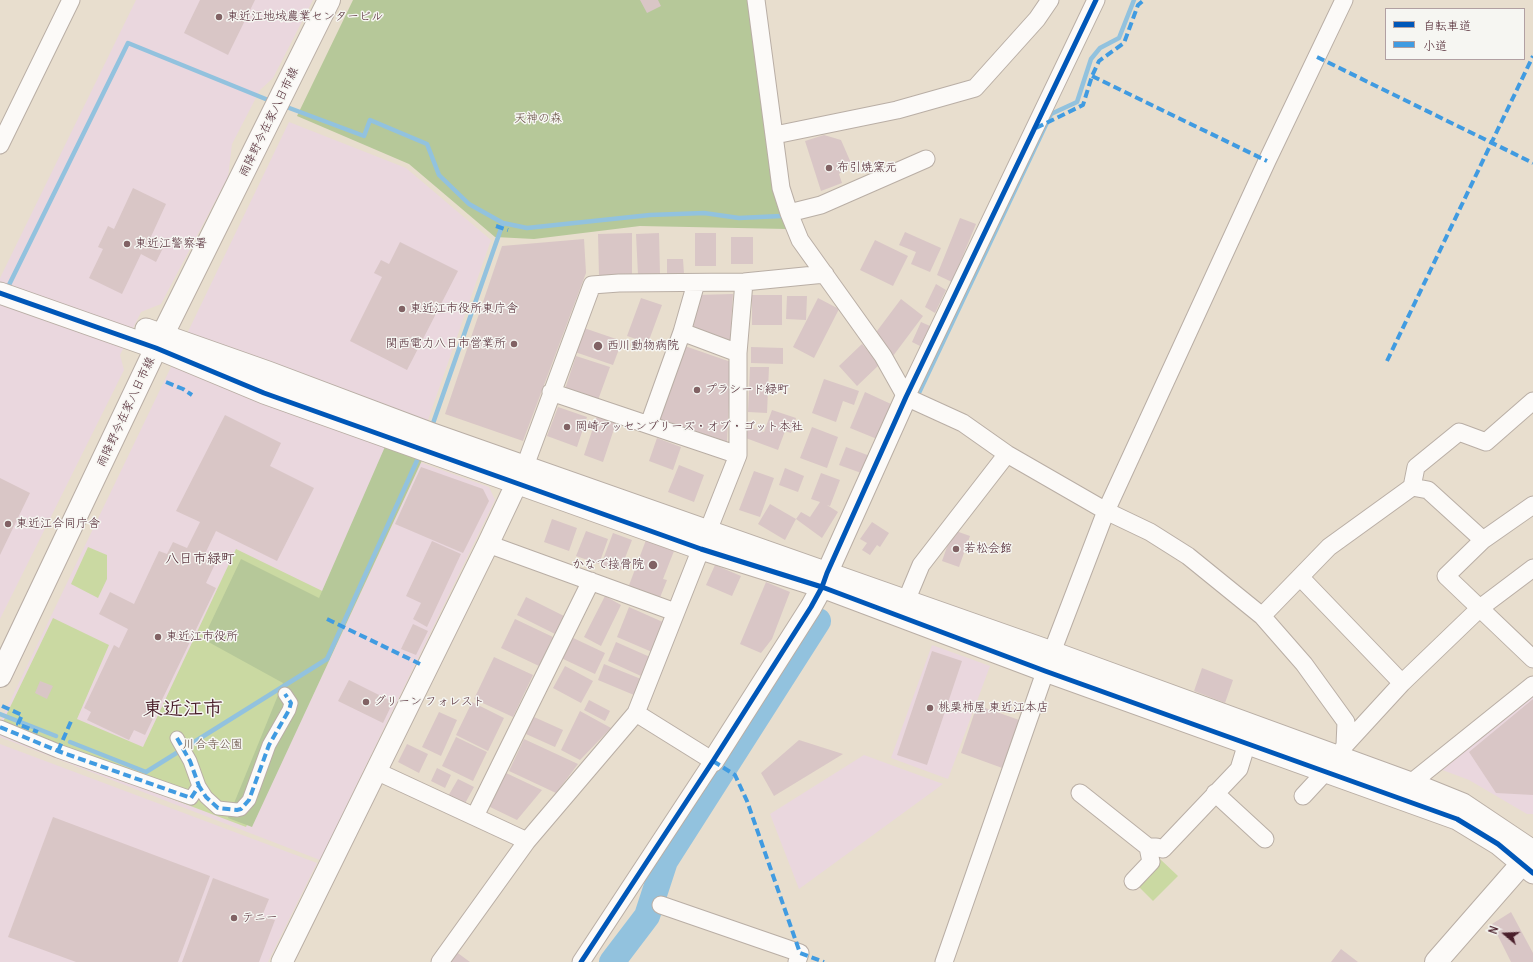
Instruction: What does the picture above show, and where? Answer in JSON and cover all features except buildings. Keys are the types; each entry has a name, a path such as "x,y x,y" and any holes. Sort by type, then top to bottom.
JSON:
{"main road":[{"name":"雨降野今在家八日市線","path":"0,676 160,342 329,0"},
{"path":"1436,962 1530,860"}],"street":[{"path":"0,145 71,0"},
{"path":"756,0 781,188 789,213 800,240 883,356 906,398 964,423 1007,454 1106,511 1150,532 1188,556 1262,616 1304,664 1346,722 1343,751"},
{"path":"775,135 897,110 975,88 1037,19 1050,0"},
{"path":"581,962 713,761 807,614 824,580 906,398 1096,0"},
{"path":"944,962 1045,671 1106,511 1267,161 1344,0"},
{"path":"789,213 821,205 926,159"},
{"path":"282,962 521,475 592,285 619,283 744,282 825,274"},
{"path":"0,277 160,342"},
{"path":"440,962 527,841 636,713 738,455 738,353 744,282"},
{"path":"649,424 682,332 696,283"},
{"path":"0,293 160,342 268,372 430,433 521,475 704,540 824,580 1045,671 1457,819 1498,844 1530,860"},
{"path":"682,332 738,353"},
{"path":"551,392 738,455"},
{"path":"1262,616 1329,547 1412,487 1416,468 1459,432 1486,442 1533,401"},
{"path":"906,601 921,565 1007,454"},
{"path":"1412,487 1428,490 1483,540"},
{"path":"1533,505 1483,540 1446,576 1533,659"},
{"path":"488,544 675,612"},
{"path":"1303,796 1326,772 1402,683 1480,608 1533,568"},
{"path":"1300,578 1402,683"},
{"path":"824,580 906,601 1343,751 1411,783 1463,804 1530,860"},
{"path":"475,816 591,581"},
{"path":"1411,783 1533,685"},
{"path":"177,738 190,761 199,786 206,797 218,808 241,809 249,800 269,745 289,710 288,699"},
{"path":"636,713 713,761"},
{"path":"0,727 58,751 191,798 199,786"},
{"path":"1080,793 1148,847 1163,849 1239,769 1247,743"},
{"path":"376,771 527,841"},
{"path":"1216,793 1265,839"},
{"path":"1133,881 1151,862 1148,847"},
{"path":"661,905 800,954 797,962"}],"shaded area":[{"path":"136,0 313,0 273,78 260,90 232,144 228,177 161,304 141,312 120,355 124,370 0,619 0,278"},
{"path":"289,122 406,168 491,240 414,460 489,487 495,500 320,860 0,737 0,722"},
{"path":"932,645 990,666 948,779 891,758"},
{"path":"1533,691 1533,814 1527,814 1469,780 1437,768"},
{"path":"0,744 317,863 268,962 0,962"},
{"path":"864,755 943,784 799,889 770,814"}],"green space":[{"name":"天神の森","path":"353,0 749,0 787,229 640,226 534,239 495,237 409,164 297,116"},
{"path":"394,426 431,441 252,827 228,818 283,683 203,639 241,559 319,598"},
{"path":"88,547 107,555 107,579 98,598 71,584"},
{"name":"川合寺公園","path":"236,549 347,603 246,827 61,757 0,728 53,618 109,645 77,719 143,747"},
{"path":"1160,859 1178,876 1153,901 1136,884"}],"waterway":[{"path":"917,397 1051,114 1077,102 1091,59 1100,48 1119,38 1134,0"},
{"path":"7,289 128,43 273,102"},
{"path":"284,106 364,136 370,120 427,144 439,175 469,204 503,223 527,228 650,215 704,213 739,218 781,216"},
{"path":"431,429 503,223"},
{"path":"70,742 146,772 327,659 420,454"},
{"path":"612,962 647,916 665,861 818,621"},
{"path":"0,714 56,736"}],"marked path":[{"path":"1036,128 1083,105 1092,76 1099,61 1124,43 1138,5 1144,0"},
{"path":"1387,361 1533,56"},
{"path":"1317,57 1533,163"},
{"path":"1092,76 1267,161"},
{"path":"496,226 508,230"},
{"path":"166,382 183,389 192,395"},
{"path":"327,619 420,664"},
{"path":"0,727 58,751 191,798 199,786 206,797 218,808 237,810 241,809 249,800 269,745 289,710 291,703 285,694"},
{"path":"2,706 22,715 18,724 38,732"},
{"path":"58,751 72,719"},
{"path":"177,738 190,761 199,786"},
{"path":"713,761 735,775 747,801 800,953 824,962"}],"cycle path":[{"path":"581,962 713,761 811,607 822,587 906,397 1096,0"},
{"path":"0,293 156,348 264,393 701,549 822,587 1045,671 1457,819 1498,844 1533,873"}],"place":[{"name":"東近江地域農業センタービル","path":"219,17"},
{"name":"布引焼窯元","path":"829,168"},
{"name":"東近江警察署","path":"127,244"},
{"name":"東近江市役所東庁舎","path":"402,309"},
{"name":"関西電力八日市営業所","path":"514,344"},
{"name":"西川動物病院","path":"598,346"},
{"name":"プラシード緑町","path":"697,390"},
{"name":"岡崎アッセンブリーズ・オブ・ゴット本社","path":"567,427"},
{"name":"東近江合同庁舎","path":"8,524"},
{"name":"若松会館","path":"956,549"},
{"name":"かなで接骨院","path":"653,565"},
{"name":"東近江市役所","path":"158,637"},
{"name":"グリーン フォレスト","path":"366,702"},
{"name":"桃栗柿屋 東近江本店","path":"930,708"},
{"name":"テニー","path":"234,918"}],"district":[{"name":"八日市緑町","path":"200,559"},
{"name":"東近江市","path":"183,709"}]}
